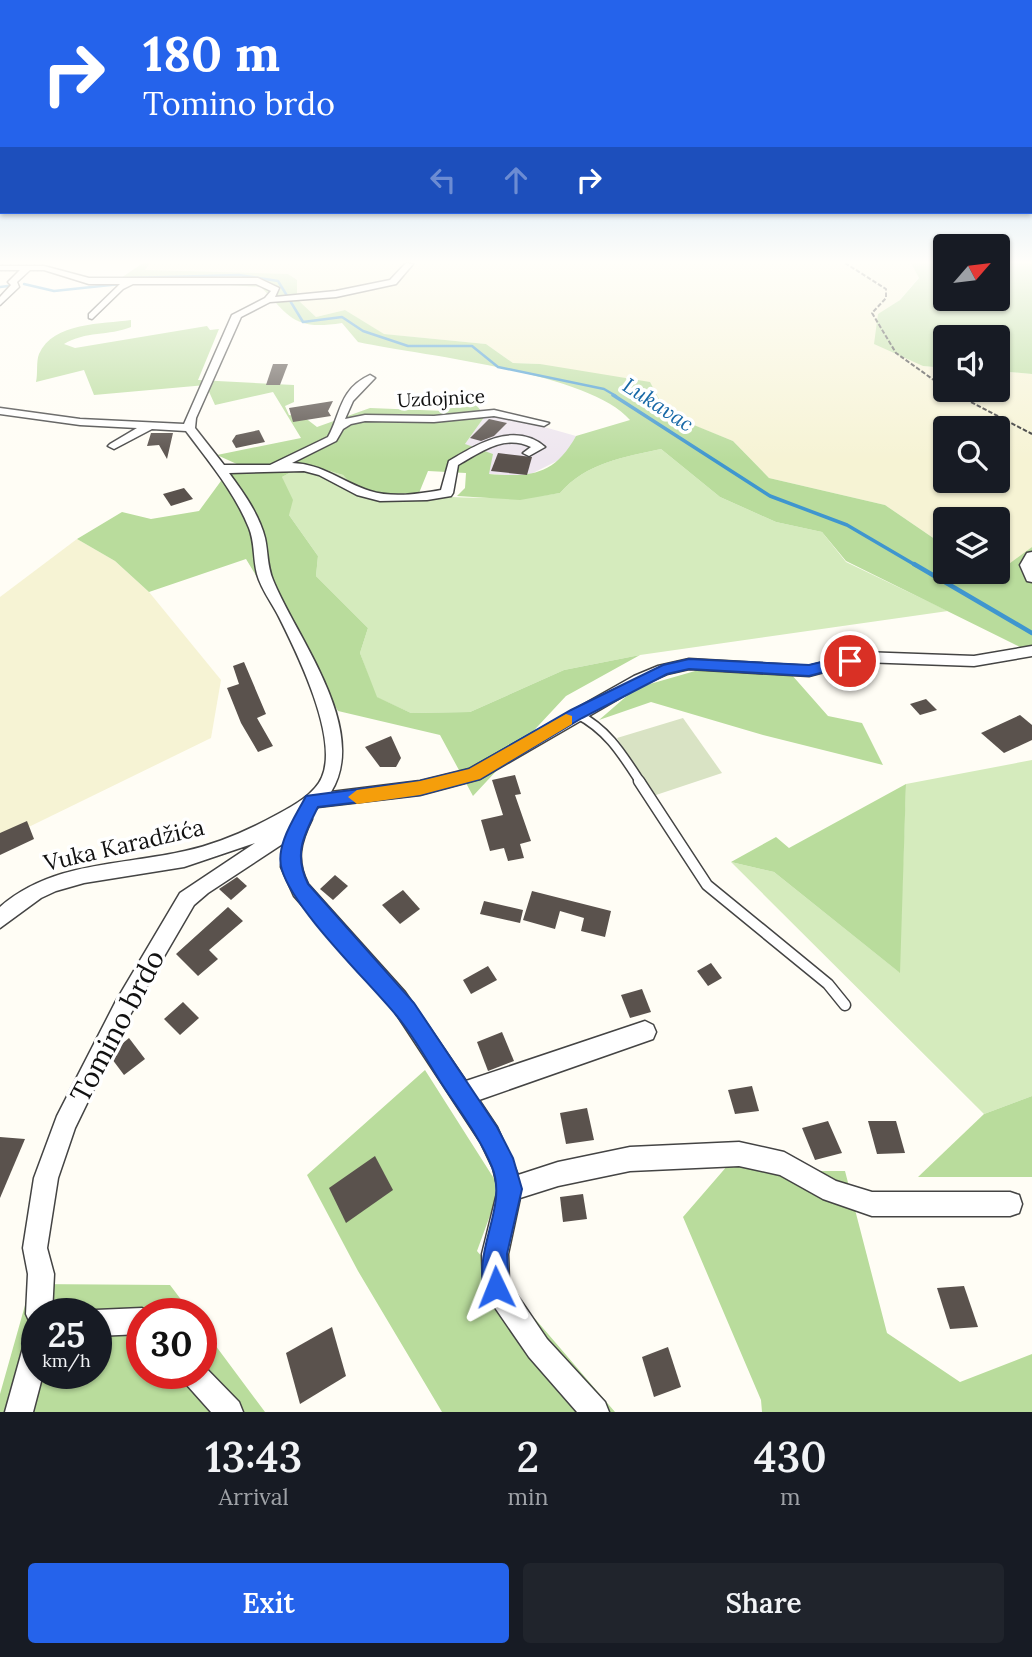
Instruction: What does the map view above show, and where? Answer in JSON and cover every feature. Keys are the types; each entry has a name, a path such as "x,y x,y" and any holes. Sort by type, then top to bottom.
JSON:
{"street":[{"path":"189,428 229,329"},
{"name":"Uzdojnice","path":"340,427 339,419 353,391 370,378"},
{"path":"0,411 80,422 189,428"},
{"name":"Uzdojnice","path":"272,469 332,439 340,427 365,418 434,419 494,413 544,423"},
{"path":"114,446 149,426"},
{"path":"189,428 219,469"},
{"name":"Uzdojnice","path":"219,469 272,469 300,465 332,474 363,493 420,499 447,493 453,463 499,439 523,437 539,447 529,453"},
{"name":"Vuka Karadžića","path":"0,919 42,885 198,856 275,825 313,801 331,780 334,765 329,724 308,657 266,582 256,530 219,469"},
{"path":"1032,556 1027,565 1032,578"},
{"path":"596,1412 538,1348 496,1287 495,1254 510,1189 504,1166 462,1094 398,999 301,890 290,867 294,837 313,801 420,788 474,774 639,680 689,664 809,671 862,657 974,661 1032,651"},
{"name":"Tomino brdo","path":"40,1298 41,1275 35,1248 46,1178 65,1124 123,1008 187,899 280,836 313,801"},
{"path":"462,1094 645,1032"},
{"path":"510,1189 558,1174 630,1159 739,1154 784,1164 831,1191 872,1204 1010,1203"},
{"path":"19,1412 25,1389"},
{"path":"209,1389 229,1412"}],"lane":[{"path":"577,714 596,723 612,739 713,891 828,984 845,1005"}],"path":[{"path":"881,329 895,354 933,380"},
{"path":"971,402 1032,434"}],"shaded area":[{"path":"375,329 892,329 923,366 933,367 933,402 1010,402 1010,372 1032,374 1032,547 1010,565 1010,507 933,507 933,538 885,505 769,478 733,441 540,364 513,363 486,344 383,334"},
{"path":"480,409 576,436 565,457 527,476 488,474 465,444 485,416"},
{"path":"77,539 115,561 149,592 221,680 211,738 0,841 0,597"}],"green space":[{"path":"71,329 125,329 80,337 64,344 75,348 190,329 219,329 198,380 294,385 294,402 285,406 289,415 304,417 317,427 370,408 445,411 470,397 485,416 465,444 493,454 489,474 517,475 540,471 559,459 576,436 630,420 609,403 579,390 543,378 462,360 358,342 347,329 376,329 384,334 486,344 513,363 540,364 650,382 667,414 733,441 769,478 885,505 933,538 933,584 1010,584 1010,563 1032,547 1032,653 846,561 822,532 776,522 720,497 661,449 594,468 570,483 560,493 520,500 457,496 465,488 466,473 428,471 419,493 361,495 343,475 306,464 282,477 293,500 289,515 318,556 316,576 368,628 360,653 377,697 411,713 470,712 564,670 640,655 566,696 473,796 440,735 338,711 246,559 149,592 115,561 77,539 122,512 151,519 199,511 229,470 239,465 217,455 301,438 273,392 215,405 206,385 94,395 84,370 36,382 39,354 55,336"},
{"path":"876,329 933,329 933,367 923,366 874,344"},
{"path":"1010,329 1032,329 1032,374 1010,372"},
{"path":"661,449 720,497 776,522 822,532 846,562 948,611 640,655 564,670 470,712 411,713 376,697 360,653 368,628 316,576 318,556 289,515 282,477 306,464 343,475 362,495 510,498 560,493 570,483 594,468"},
{"path":"709,667 791,674 828,716 862,723 883,765 763,735 651,702 599,720 636,688"},
{"path":"683,718 722,773 653,796 617,738"},
{"path":"1032,760 1032,1096 984,1114 731,862 774,872 899,972 906,784"},
{"path":"906,784 900,973 774,872 731,862 776,837 789,848"},
{"path":"425,1070 500,1188 477,1251 615,1412 442,1412 358,1271 307,1175"},
{"path":"1032,1096 1032,1177 918,1177 984,1114"},
{"path":"728,1165 788,1171 845,1171 887,1333 960,1382 1032,1354 1032,1412 762,1412 761,1400 683,1217"},
{"path":"31,1284 170,1285 180,1298 126,1298 126,1389 217,1389 217,1348 265,1412 0,1412 0,1394 21,1319 21,1389 112,1389 112,1298 27,1298"}],"building":[{"path":"273,364 288,364 280,385 266,385"},
{"path":"333,401 328,411 331,416 293,422 289,408"},
{"path":"489,419 507,423 494,436 481,441 470,438"},
{"path":"259,430 265,442 236,448 232,441 236,435"},
{"path":"151,433 173,433 167,459 159,445 147,446"},
{"path":"498,453 532,457 527,475 491,471"},
{"path":"184,488 193,499 171,506 163,494"},
{"path":"244,662 266,714 257,718 273,746 258,752 241,723 227,688 239,684 233,666"},
{"path":"926,699 937,710 920,715 910,704"},
{"path":"1020,715 1032,725 1032,740 1004,753 981,733"},
{"path":"391,736 401,758 396,767 380,767 365,747"},
{"path":"515,775 521,794 515,795 531,841 520,844 524,858 508,861 504,848 490,851 481,820 503,815 492,780"},
{"path":"27,821 34,839 0,855 0,833"},
{"path":"335,875 348,886 333,900 320,889"},
{"path":"237,877 247,886 231,900 219,889"},
{"path":"403,890 420,909 400,924 382,905"},
{"path":"532,891 611,911 605,937 581,931 584,918 560,911 555,929 523,920"},
{"path":"484,901 523,910 520,923 480,914"},
{"path":"228,907 243,921 209,950 218,959 198,976 176,954"},
{"path":"711,963 722,978 708,986 697,971"},
{"path":"488,966 497,980 471,994 463,980"},
{"path":"642,989 651,1012 630,1018 621,995"},
{"path":"183,1002 199,1018 180,1035 164,1019"},
{"path":"502,1032 514,1061 488,1071 477,1042"},
{"path":"129,1038 145,1059 124,1075 112,1059 117,1048"},
{"path":"752,1086 759,1111 735,1114 728,1090"},
{"path":"587,1108 594,1140 566,1144 560,1113"},
{"path":"828,1121 842,1153 815,1160 802,1128"},
{"path":"868,1121 896,1121 905,1153 877,1154"},
{"path":"0,1137 25,1139 0,1198"},
{"path":"375,1156 393,1190 346,1223 329,1188"},
{"path":"583,1194 587,1219 563,1222 560,1197"},
{"path":"964,1286 978,1327 950,1329 937,1288"},
{"path":"332,1327 346,1376 300,1404 286,1353"},
{"path":"668,1347 681,1387 654,1397 642,1357"}],"waterway":[{"name":"Lukavac","path":"360,329 408,346 472,346 498,367 604,389 616,396"},
{"name":"Lukavac","path":"613,395 770,496 847,525 917,566"},
{"name":"Lukavac","path":"914,564 1032,633"}],"slow traffic":[{"path":"357,797 420,788 474,774 566,720"}],"route":[{"path":"496,1287 495,1254 510,1189 504,1166 489,1135 407,1011 301,890 290,867 294,837 313,801 420,788 474,774 577,714 663,670 689,664 809,671 850,661"}]}
